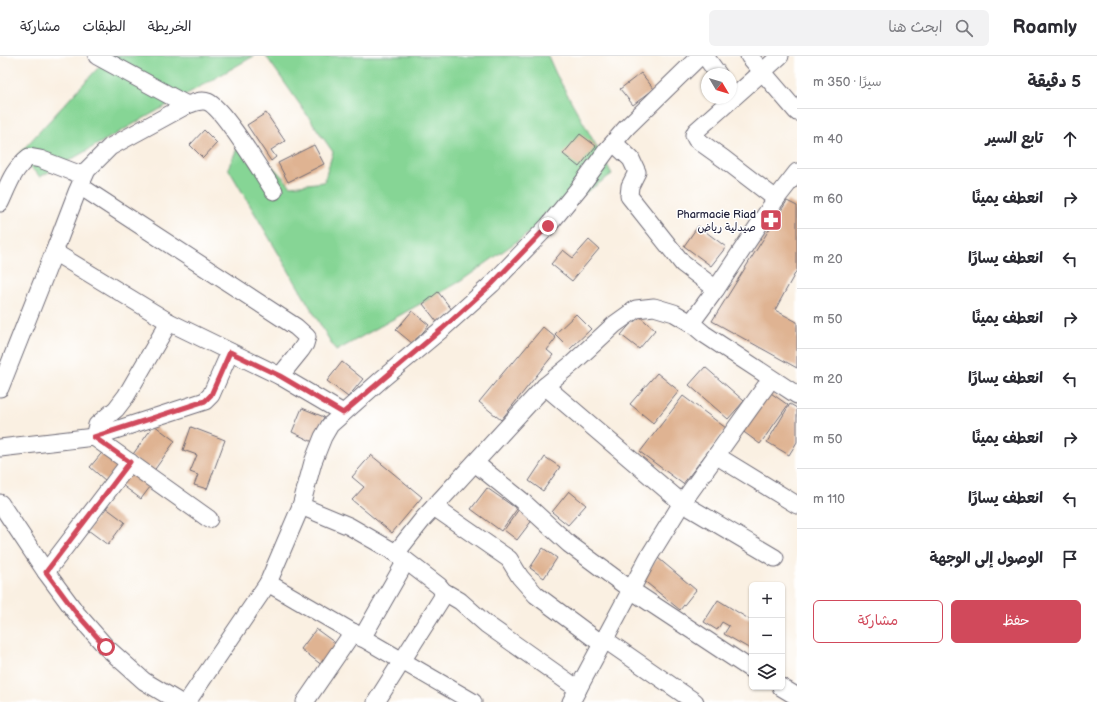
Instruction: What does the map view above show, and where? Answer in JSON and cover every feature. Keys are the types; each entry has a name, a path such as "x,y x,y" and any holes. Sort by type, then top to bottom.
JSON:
{"street":[{"path":"97,56 187,105"},
{"path":"187,702 268,583 301,506 313,462 323,437 330,425 492,284 548,226 627,127 700,56"},
{"path":"705,56 714,68"},
{"path":"749,56 797,112"},
{"path":"737,91 780,56"},
{"path":"0,388 87,170 110,147 187,105 200,100 208,102 217,108 274,191"},
{"path":"723,104 696,131 694,135 696,139 776,199"},
{"path":"614,142 631,159 637,172 630,186 629,196 683,264 716,289"},
{"path":"0,203 13,175 21,163 29,158 40,159 82,181 296,327 307,337 305,344 280,376"},
{"path":"691,323 716,289 776,199 792,188 797,172"},
{"path":"54,252 169,322 280,376 343,413"},
{"path":"305,702 358,635 401,557 434,507 545,386 573,363 615,324 636,309 654,307 674,313 797,395"},
{"path":"94,437 97,426 116,409 126,396 169,322"},
{"path":"0,448 94,437 205,401 211,395 230,352"},
{"path":"301,506 349,526 401,557 439,586 443,591 460,601 574,696 648,558 682,503 771,379"},
{"path":"545,386 682,503 775,558"},
{"path":"94,437 209,519"},
{"path":"717,456 797,505"},
{"path":"46,572 130,462"},
{"path":"475,463 521,500 569,544 631,590 749,668"},
{"path":"0,503 46,572 77,614 106,647 144,680 179,702"},
{"path":"434,507 509,559 520,578 536,595 695,702"},
{"path":"268,583 473,702"},
{"path":"376,702 442,598 443,591"},
{"path":"785,690 795,698"}],"green space":[{"path":"109,56 254,56 40,177 18,155"},
{"path":"266,56 548,56 556,74 612,174 461,281 336,351 228,168 243,136 291,186 324,182 333,152"}],"building":[{"path":"641,73 654,89 633,105 620,89"},
{"path":"266,113 285,141 271,150 276,157 271,161 247,125"},
{"path":"204,130 217,143 203,158 190,145"},
{"path":"580,134 596,146 579,167 563,154"},
{"path":"314,145 324,164 288,182 278,163"},
{"path":"787,201 797,206 797,270 775,310 797,322 797,368 712,321"},
{"path":"698,226 726,247 711,266 684,246"},
{"path":"589,240 599,249 572,281 551,264 563,250 573,258"},
{"path":"438,292 453,311 438,323 423,304"},
{"path":"412,311 429,325 413,344 396,330"},
{"path":"576,314 591,329 570,349 555,334"},
{"path":"638,315 655,330 639,349 621,335"},
{"path":"543,327 556,338 547,350 553,355 501,420 479,402"},
{"path":"342,362 363,379 348,397 327,381"},
{"path":"705,367 744,401 728,419 689,385"},
{"path":"657,373 679,391 653,423 630,404"},
{"path":"768,391 788,405 760,444 741,430"},
{"path":"683,396 726,428 683,484 640,452"},
{"path":"790,404 797,408 797,442 789,455 767,442"},
{"path":"302,408 324,417 313,442 292,432"},
{"path":"154,425 175,441 153,472 131,457"},
{"path":"191,427 225,440 207,489 194,485 198,475 190,472 197,455 183,450"},
{"path":"105,449 122,463 106,481 90,467"},
{"path":"371,455 422,497 392,533 352,500 364,487 352,477"},
{"path":"545,457 560,467 543,491 529,481"},
{"path":"130,466 153,483 141,499 118,482"},
{"path":"487,488 517,509 501,531 471,509"},
{"path":"569,491 586,505 568,525 552,512"},
{"path":"105,507 125,522 108,545 88,530"},
{"path":"519,509 533,519 517,540 504,530"},
{"path":"543,548 557,558 544,578 530,568"},
{"path":"658,558 696,590 680,610 642,579"},
{"path":"718,600 749,619 749,648 724,634 729,626 722,622 717,630 704,622"},
{"path":"316,629 338,645 323,666 301,649"}],"place":[{"name":"Pharmacie Riad صيدلية رياض","path":"771,220"}],"route":[{"path":"106,647 77,614 46,572 130,462 94,437 205,401 211,395 230,352 280,376 343,413 442,329 492,284 548,226"}]}
